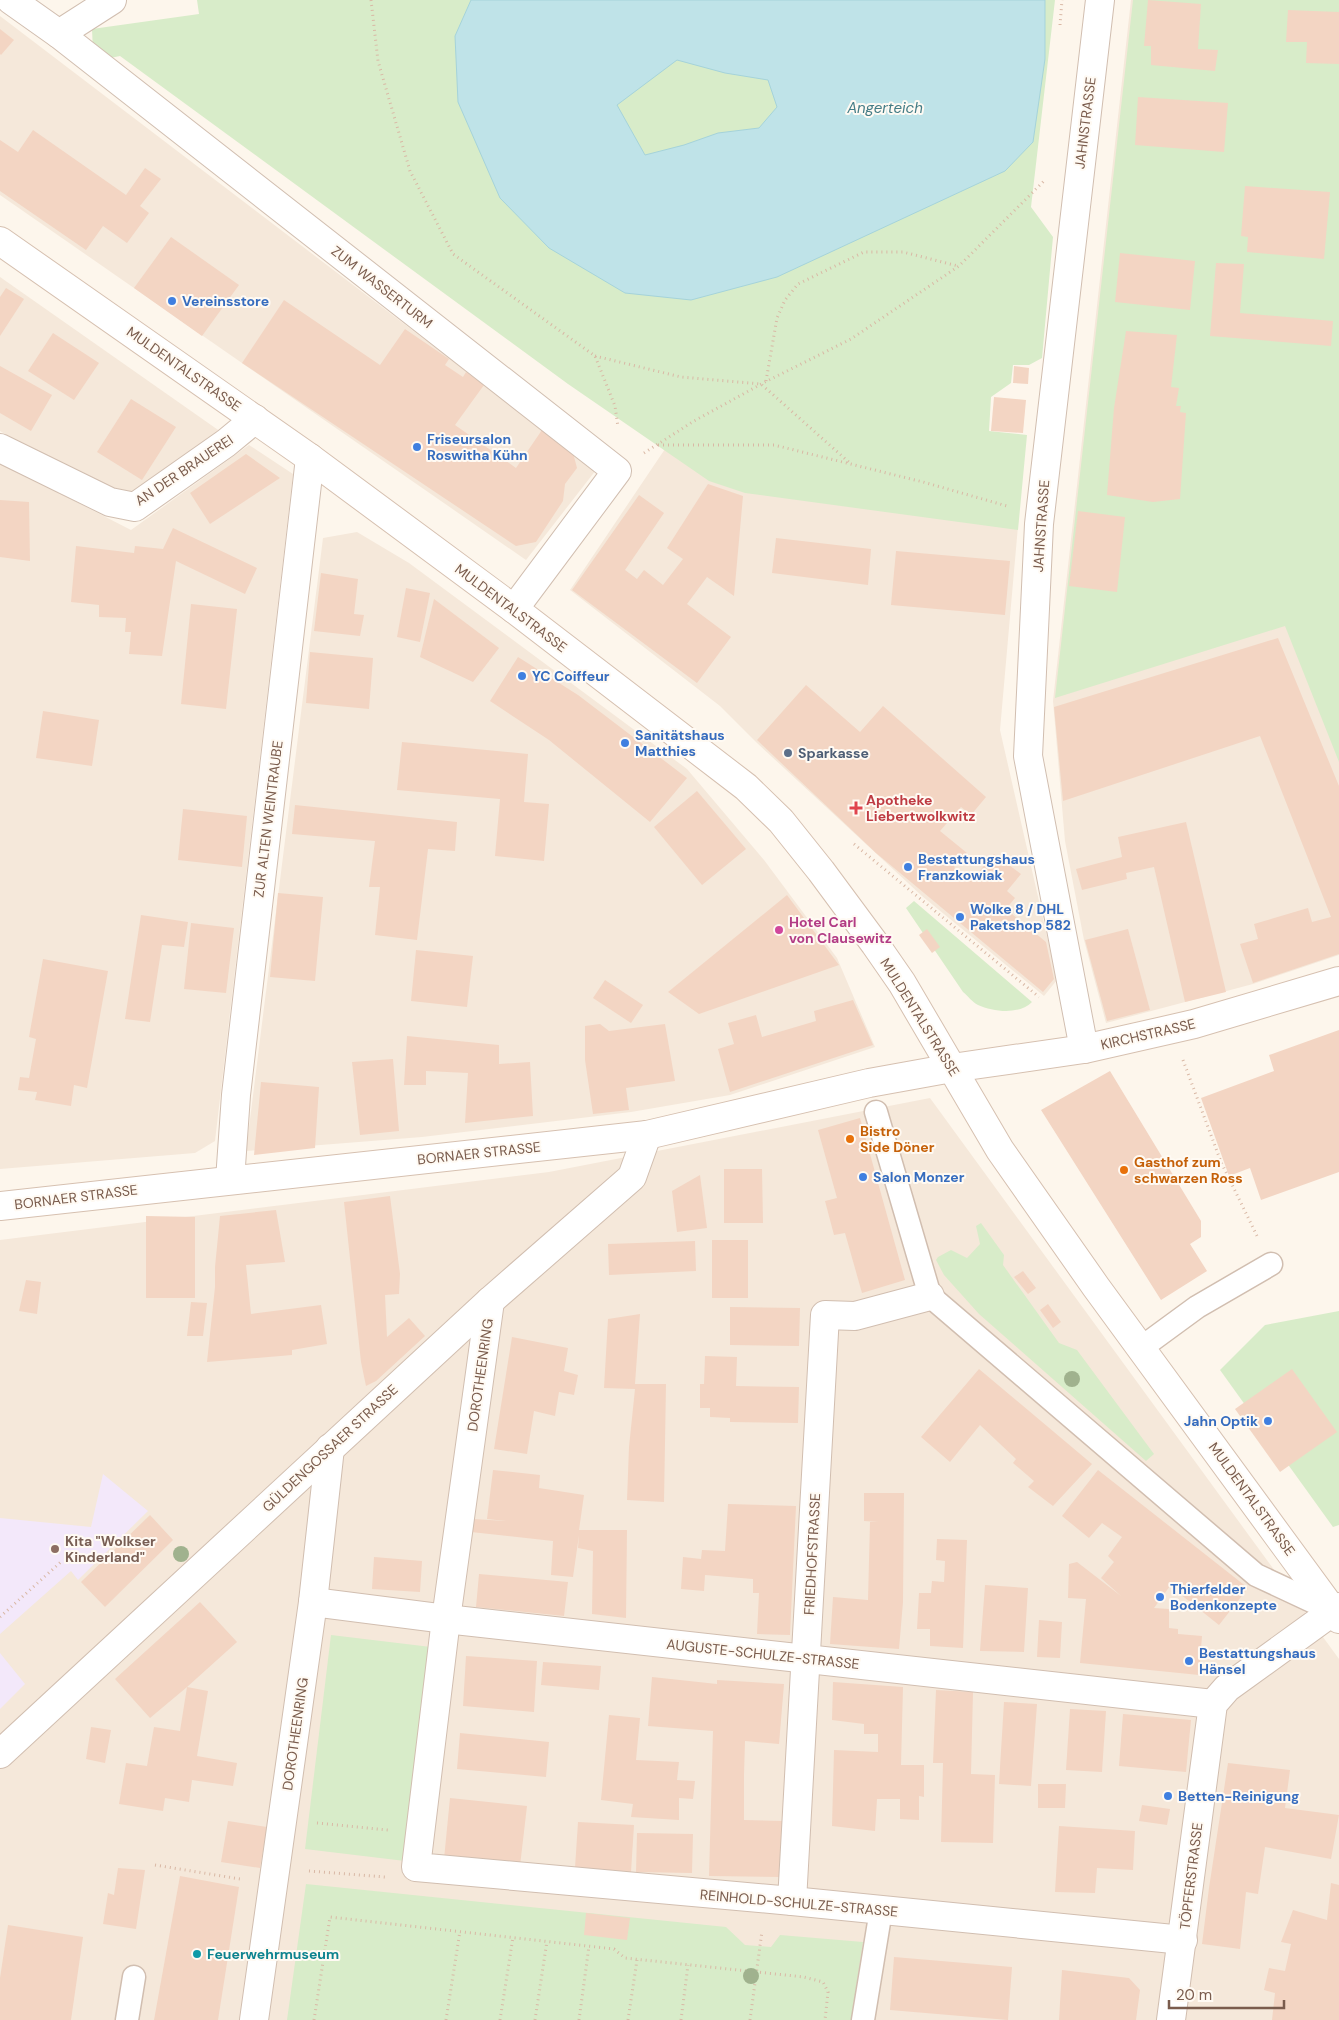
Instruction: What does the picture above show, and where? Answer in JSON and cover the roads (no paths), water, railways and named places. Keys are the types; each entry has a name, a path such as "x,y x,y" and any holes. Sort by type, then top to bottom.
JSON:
{"street":[{"name":"ZUM WASSERTURM","path":"10,0 59,34 617,471 514,609"},
{"path":"59,34 112,0"},
{"name":"JAHNSTRASSE","path":"1084,1050 1028,756 1040,511 1100,0"},
{"name":"MULDENTALSTRASSE","path":"0,241 310,458 514,609 746,787 781,820 821,870 902,983 1005,1157 1141,1348 1337,1612"},
{"name":"AN DER BRAUEREI","path":"0,448 110,502 135,507 226,443 255,419"},
{"name":"ZUR ALTEN WEINTRAUBE","path":"230,1180 236,1095 310,458"},
{"name":"KIRCHSTRASSE","path":"952,1068 1084,1050 1194,1024 1339,981"},
{"name":"BORNAER STRASSE","path":"0,1206 647,1135 869,1083 952,1068"},
{"name":"GÜLDENGOSSAER STRASSE","path":"0,1754 490,1301 632,1177 647,1135"},
{"name":"FRIEDHOFSTRASSE","path":"792,1901 825,1315 855,1316 930,1296"},
{"name":"DOROTHEENRING","path":"416,1866 446,1619 490,1301"},
{"name":"DOROTHEENRING","path":"254,2020 276,1876 313,1602 330,1448"},
{"name":"AUGUSTE-SCHULZE-STRASSE","path":"313,1602 446,1619 1214,1704"},
{"path":"1214,1704 1227,1688 1337,1612"},
{"name":"TÖPFERSTRASSE","path":"1171,2020 1214,1704"},
{"name":"REINHOLD-SCHULZE-STRASSE","path":"416,1866 1183,1940"}],"lane":[{"path":"876,1112 930,1296 1256,1575 1337,1612"},
{"path":"1141,1348 1197,1307 1271,1264"},
{"path":"863,2020 881,1910"},
{"path":"127,2020 134,1978"}],"water":[{"name":"Angerteich","path":"471,0 1045,0 1045,59 1033,142 1005,171 777,277 691,300 625,293 549,248 500,198 458,102 455,36","holes":["677,60 725,73 768,80 777,107 759,128 718,133 684,145 645,155 617,105"]}],"place":[{"name":"Vereinsstore","path":"172,301"},
{"name":"Friseursalon Roswitha Kühn","path":"417,447"},
{"name":"YC Coiffeur","path":"522,676"},
{"name":"Sanitätshaus Matthies","path":"625,743"},
{"name":"Sparkasse","path":"788,753"},
{"name":"Apotheke Liebertwolkwitz","path":"856,808"},
{"name":"Bestattungshaus Franzkowiak","path":"908,867"},
{"name":"Wolke 8 / DHL Paketshop 582","path":"960,917"},
{"name":"Hotel Carl von Clausewitz","path":"779,930"},
{"name":"Bistro Side Döner","path":"850,1139"},
{"name":"Gasthof zum schwarzen Ross","path":"1124,1170"},
{"name":"Salon Monzer","path":"863,1177"},
{"name":"Jahn Optik","path":"1268,1421"},
{"name":"Kita \"Wolkser Kinderland\"","path":"55,1549"},
{"name":"Thierfelder Bodenkonzepte","path":"1160,1597"},
{"name":"Bestattungshaus Hänsel","path":"1189,1661"},
{"name":"Betten-Reinigung","path":"1168,1796"},
{"name":"Feuerwehrmuseum","path":"197,1954"}]}
